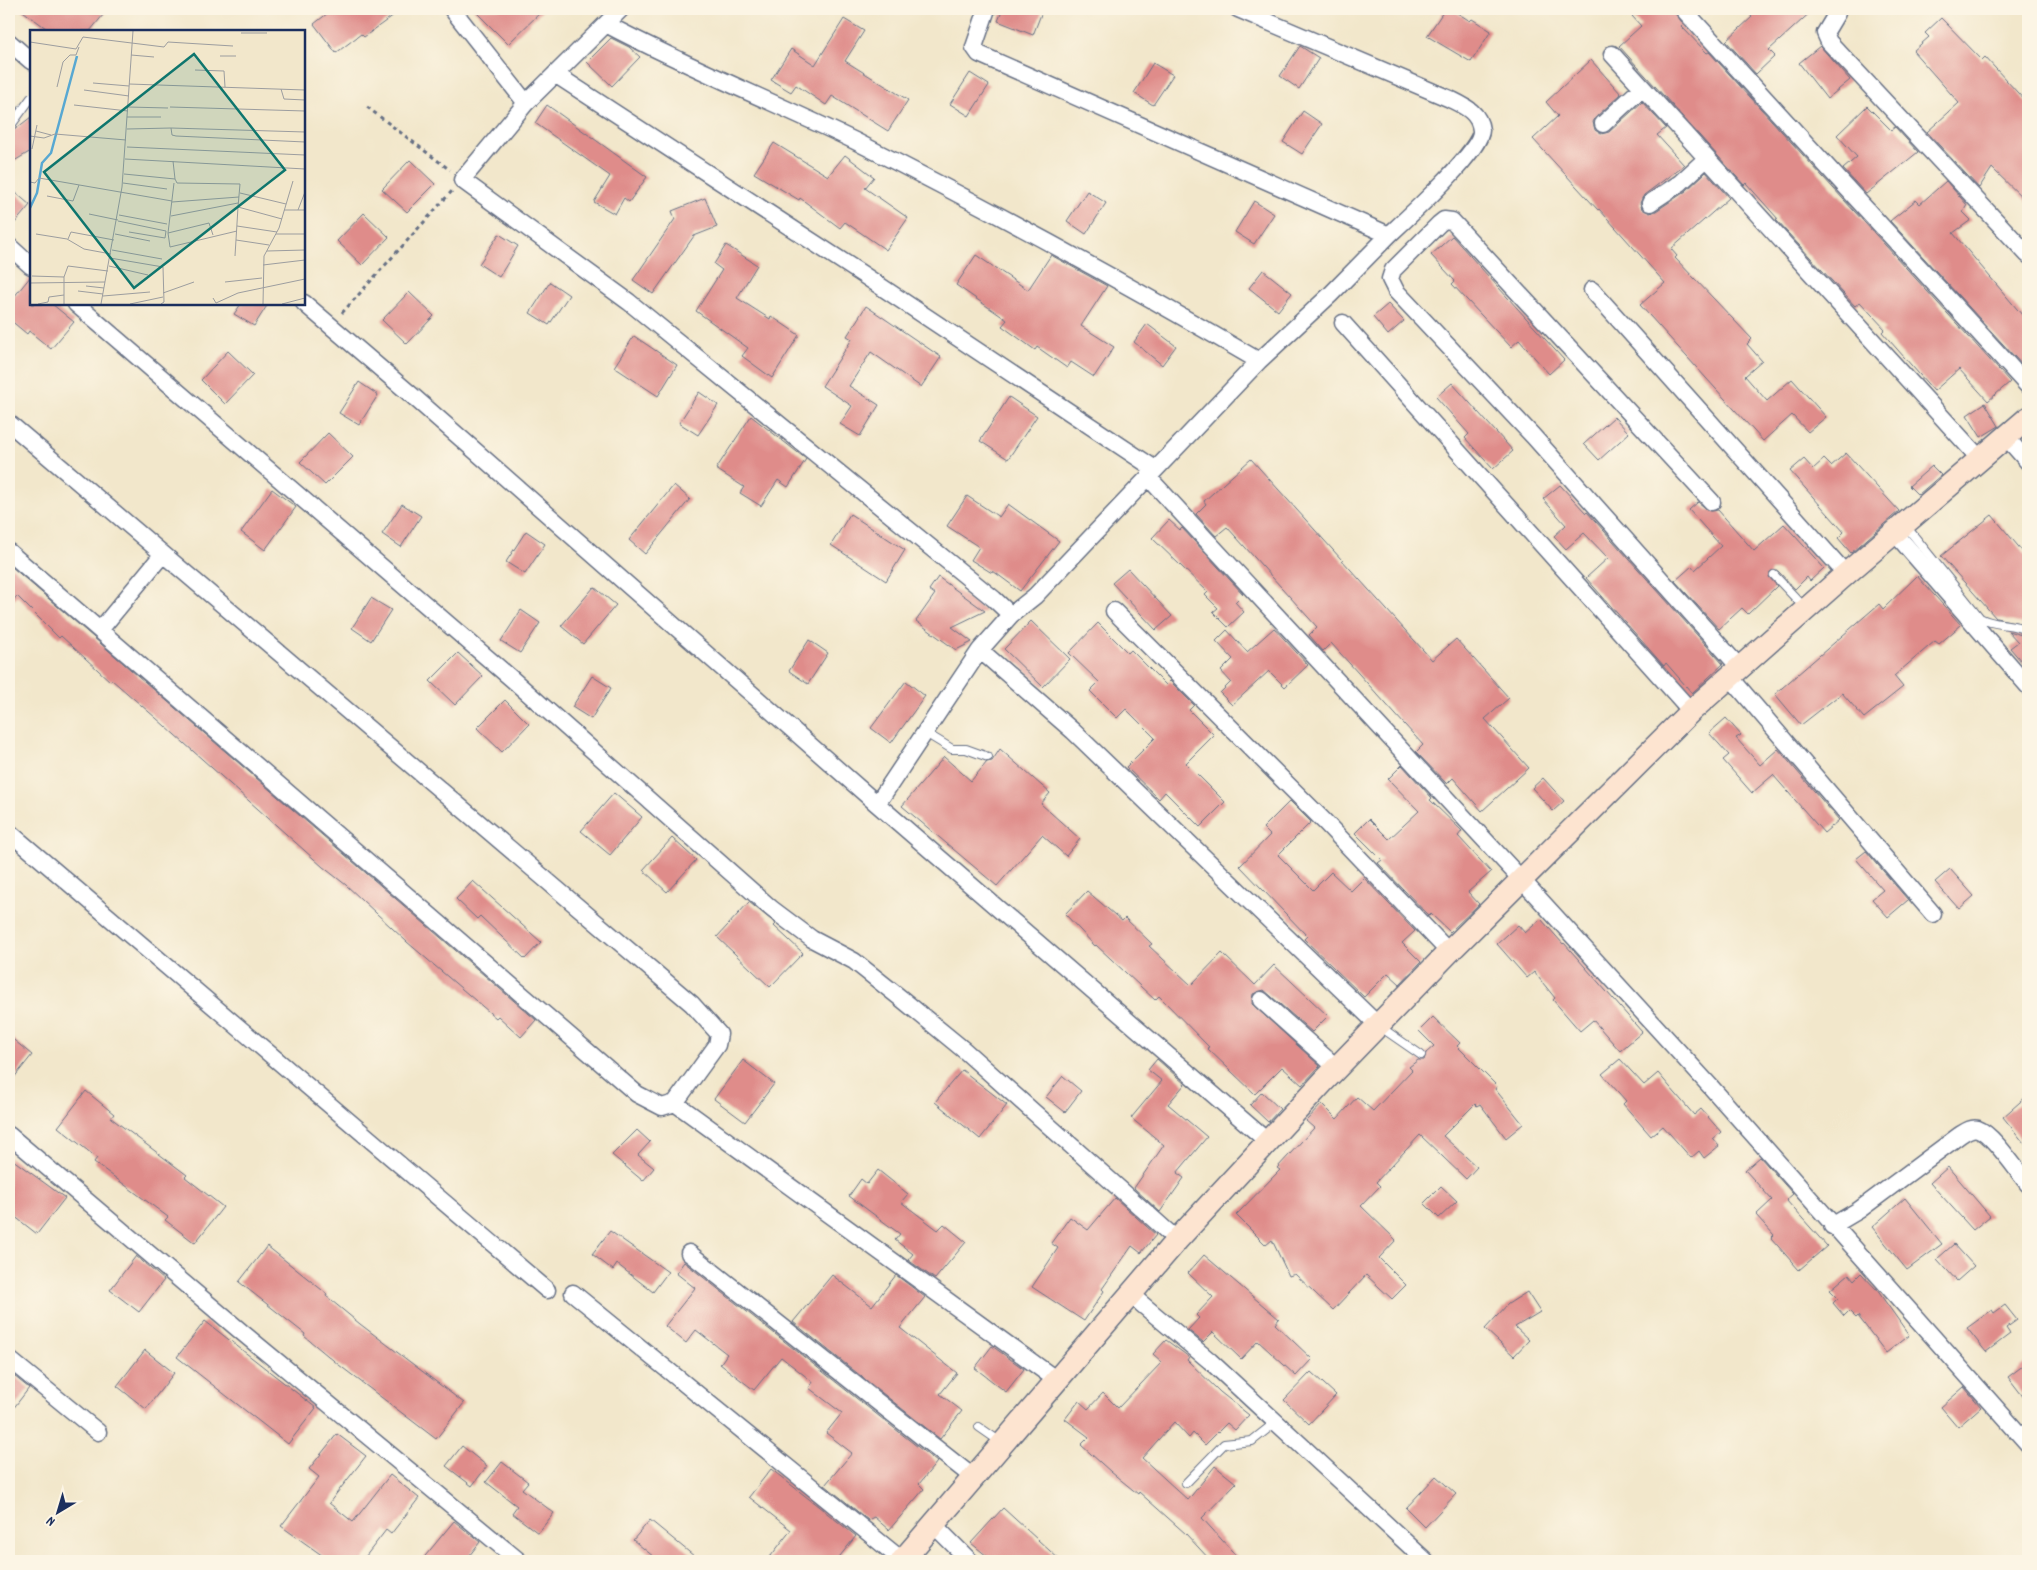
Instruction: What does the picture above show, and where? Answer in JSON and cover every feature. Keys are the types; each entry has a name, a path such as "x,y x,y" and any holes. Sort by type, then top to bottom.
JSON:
{"street":[{"path":"452,9 526,103"},
{"path":"621,9 526,103 462,180 636,308 938,552 1011,615"},
{"path":"987,9 974,47 979,54 1389,235"},
{"path":"877,804 980,650 1011,615 1035,596 1260,361 1330,295 1467,156 1482,132 1479,120 1470,110 1450,99 1238,9"},
{"path":"1683,9 2028,386"},
{"path":"1837,13 1825,33 1829,42 2028,255"},
{"path":"606,24 685,64 863,146 1126,284 1260,361"},
{"path":"9,42 30,60"},
{"path":"1612,54 1980,459"},
{"path":"556,74 862,274 1152,473 1710,1086 1832,1226 2028,1444"},
{"path":"1604,124 1642,88"},
{"path":"1650,204 1680,182 1706,158"},
{"path":"1712,502 1452,221 1444,220 1439,224 1394,270 1390,279 1396,291 1539,443 1735,672 1933,914"},
{"path":"9,246 30,265"},
{"path":"1592,290 1846,574"},
{"path":"305,304 415,398 877,804 1267,1141"},
{"path":"77,305 512,680 772,909 812,939 854,961 964,1050 1177,1240"},
{"path":"1343,324 1691,711"},
{"path":"573,1292 902,1561 1177,1240 1267,1141 1449,952 1691,711 1846,574 2028,418"},
{"path":"9,422 162,555 692,1004 709,1021 719,1034 717,1045 675,1103 662,1108 638,1094 9,552"},
{"path":"2006,437 2028,462"},
{"path":"1899,528 2028,686"},
{"path":"100,630 162,555"},
{"path":"1114,611 1311,808 1449,952"},
{"path":"980,650 1073,731 1378,1025"},
{"path":"9,832 547,1290"},
{"path":"1260,1000 1337,1068"},
{"path":"675,1103 1058,1381"},
{"path":"1832,1226 1859,1210 1972,1128 1978,1129 1990,1138 2028,1184"},
{"path":"9,1135 252,1340 520,1561"},
{"path":"689,1253 974,1478"},
{"path":"1131,1295 1210,1361 1426,1561"},
{"path":"9,1359 98,1432"},
{"path":"934,1525 970,1561"}],"lane":[{"path":"9,128 30,99"},
{"path":"1899,528 1980,618 1988,622 2012,624 2028,632"},
{"path":"1774,574 1806,609"},
{"path":"924,732 952,749 966,749 988,756"},
{"path":"1378,1025 1421,1054"},
{"path":"1186,1483 1224,1444 1252,1441 1276,1422"},
{"path":"979,1427 1003,1444"}],"path":[{"path":"330,326 462,180 367,107"}],"building":[{"path":"20,9 108,9 91,30 49,30"},
{"path":"333,9 402,9 364,37 361,34 336,53 314,24"},
{"path":"473,9 544,9 508,44"},
{"path":"1003,9 1043,9 1033,35 998,21"},
{"path":"1445,9 1451,9 1470,21 1472,19 1491,31 1471,62 1427,36"},
{"path":"1640,9 1673,9 1683,24 1681,26 1707,53 1709,52 2010,382 1988,401 1959,369 1934,391 1882,332 1885,329 1860,302 1855,306 1776,220 1778,219 1746,183 1744,185 1619,46 1641,26 1632,16"},
{"path":"1744,9 1814,9 1769,50 1775,56 1756,74 1726,41 1752,17"},
{"path":"1941,18 1982,60 1985,57 2028,104 2028,203 1992,168 1979,188 1927,132 1959,103 1913,51 1929,37 1925,33"},
{"path":"844,19 864,31 845,61 908,100 888,131 832,96 826,105 796,85 791,92 771,80 791,49 815,65"},
{"path":"611,38 629,47 640,57 612,86 587,62"},
{"path":"1300,46 1319,58 1299,89 1280,76"},
{"path":"1820,46 1850,80 1827,99 1799,63"},
{"path":"1591,60 1621,94 1596,117 1593,122 1595,130 1601,134 1609,132 1642,102 1666,128 1657,135 1684,165 1644,195 1640,203 1642,209 1650,213 1656,211 1686,191 1706,172 1729,198 1671,249 1677,256 1675,258 1752,339 1747,344 1762,361 1745,376 1767,401 1792,379 1826,417 1808,432 1792,415 1763,441 1640,305 1665,283 1533,139 1558,116 1546,102"},
{"path":"1153,63 1173,75 1153,105 1134,93"},
{"path":"970,73 989,85 969,116 950,104"},
{"path":"547,105 647,177 629,202 624,198 615,214 594,202 610,176 535,123"},
{"path":"1867,106 1891,130 1895,127 1918,152 1866,194 1843,169 1857,157 1837,135"},
{"path":"1303,111 1322,124 1302,154 1283,142"},
{"path":"30,118 30,152 9,164 9,134"},
{"path":"774,143 828,176 845,155 874,177 865,188 908,218 886,250 845,222 840,228 800,198 799,200 754,173"},
{"path":"410,160 435,184 407,212 382,189"},
{"path":"1946,181 1967,205 1963,212 1971,220 1953,233 2028,322 2028,366 2025,368 1890,221 1916,200 1920,204"},
{"path":"9,187 30,205 9,230"},
{"path":"1087,191 1106,203 1086,234 1067,221"},
{"path":"705,198 717,227 694,236 653,294 633,280 675,219 672,211"},
{"path":"1254,201 1274,214 1254,244 1235,232"},
{"path":"364,213 389,237 362,265 337,241"},
{"path":"499,234 518,246 499,277 479,264"},
{"path":"1452,236 1564,360 1549,374 1519,340 1511,347 1452,284 1455,281 1431,255"},
{"path":"726,245 757,265 737,298 770,319 771,316 799,335 772,378 742,356 748,348 696,311 722,270 714,264"},
{"path":"976,255 1028,290 1051,255 1107,286 1081,326 1114,347 1094,377 1071,362 1067,368 1037,347 1035,350 1002,326 1007,320 956,285"},
{"path":"1263,270 1292,293 1278,311 1249,288"},
{"path":"30,277 30,305 53,305 74,322 51,349 29,331 27,334 9,319 9,303"},
{"path":"550,282 569,295 549,325 530,313"},
{"path":"409,292 434,316 407,344 382,320"},
{"path":"1388,304 1404,321 1388,335 1373,317"},
{"path":"240,305 267,305 254,326 234,314"},
{"path":"866,306 941,357 921,387 871,352 849,386 879,405 860,436 840,424 852,406 822,386 852,339 847,336"},
{"path":"1147,324 1176,346 1162,365 1134,342"},
{"path":"634,336 677,365 658,396 614,367"},
{"path":"228,351 253,375 225,404 201,380"},
{"path":"359,382 378,395 359,425 339,413"},
{"path":"1452,383 1513,451 1493,469 1465,438 1469,434 1436,397"},
{"path":"699,392 718,405 698,435 679,423"},
{"path":"1009,397 1037,416 1008,459 980,441"},
{"path":"1985,403 1999,426 1981,437 1967,415"},
{"path":"751,416 806,459 788,487 778,480 761,506 740,493 744,487 716,469"},
{"path":"1614,417 1629,433 1599,460 1584,444"},
{"path":"328,433 353,457 325,485 300,462"},
{"path":"1846,453 1899,511 1851,553 1838,538 1844,532 1790,471 1804,459 1813,469 1824,459 1831,466"},
{"path":"1251,459 1432,660 1456,639 1509,698 1485,719 1529,768 1482,811 1453,778 1447,784 1416,752 1423,745 1331,643 1323,651 1309,635 1317,627 1227,527 1216,536 1196,514 1206,504 1204,501"},
{"path":"1932,466 1941,475 1918,495 1909,486"},
{"path":"674,485 690,499 645,554 629,540"},
{"path":"1560,485 1587,512 1723,664 1692,693 1666,663 1664,666 1586,578 1608,558 1584,533 1566,549 1554,536 1566,525 1543,499"},
{"path":"272,489 296,507 265,550 241,532"},
{"path":"967,496 999,517 1008,504 1059,541 1020,591 993,571 992,573 971,560 979,547 947,526"},
{"path":"1698,502 1709,511 1718,510 1754,551 1784,524 1824,568 1810,581 1807,577 1795,589 1778,571 1771,571 1769,577 1777,586 1748,614 1742,608 1719,629 1675,581 1692,566 1695,570 1721,546 1689,510"},
{"path":"402,504 421,516 401,547 382,534"},
{"path":"850,514 905,550 886,581 831,545"},
{"path":"1992,515 2028,558 2028,625 1996,618 1941,556"},
{"path":"1169,520 1180,530 1182,528 1243,594 1235,602 1244,612 1228,627 1213,612 1218,608 1205,595 1208,592 1152,538"},
{"path":"526,531 545,544 525,574 506,562"},
{"path":"12,567 536,1020 521,1037 407,942 346,885 323,867 112,680 110,681 61,636 59,638 17,596 9,605 9,570"},
{"path":"1128,569 1172,616 1156,630 1112,583"},
{"path":"1917,576 1961,625 1939,644 1935,641 1894,676 1903,687 1864,718 1842,693 1801,725 1775,694 1879,604 1883,609"},
{"path":"938,577 985,611 952,627 972,642 956,650 916,621 935,594 929,590"},
{"path":"594,587 616,605 583,644 561,626"},
{"path":"371,598 391,610 371,641 352,628"},
{"path":"521,610 540,623 520,653 501,641"},
{"path":"1031,621 1070,659 1043,687 1004,649"},
{"path":"1098,623 1128,653 1131,650 1166,685 1170,681 1194,705 1189,710 1214,735 1186,763 1225,802 1200,827 1165,792 1159,799 1126,767 1155,738 1126,709 1117,718 1090,691 1099,682 1069,653"},
{"path":"1274,628 1308,665 1285,687 1269,671 1232,705 1220,693 1231,682 1221,671 1233,659 1216,641 1227,630 1247,652"},
{"path":"2008,631 2028,637 2028,669 2010,648 2018,642"},
{"path":"809,640 828,653 808,684 789,671"},
{"path":"458,653 483,676 455,705 430,681"},
{"path":"592,676 611,688 591,719 572,707"},
{"path":"906,681 925,696 891,743 871,728"},
{"path":"505,700 529,724 502,752 477,728"},
{"path":"1726,718 1741,735 1736,738 1760,765 1778,749 1839,820 1824,833 1773,775 1752,793 1723,760 1729,755 1709,733"},
{"path":"1000,749 1050,793 1041,804 1080,839 1066,856 1042,835 997,886 902,806 944,757 971,781 987,762 992,761"},
{"path":"1402,765 1432,798 1430,800 1462,831 1458,836 1491,872 1468,892 1479,904 1450,932 1431,914 1429,916 1378,863 1382,860 1355,833 1369,819 1389,839 1419,811 1388,779"},
{"path":"1543,778 1564,801 1553,811 1532,788"},
{"path":"614,793 642,817 610,855 581,831"},
{"path":"1290,801 1311,822 1278,855 1313,890 1331,872 1351,891 1364,878 1415,931 1402,943 1421,962 1400,984 1388,973 1364,997 1304,939 1307,936 1240,866 1270,835 1263,828"},
{"path":"672,838 696,860 667,892 643,870"},
{"path":"1866,851 1908,900 1888,917 1872,899 1883,890 1856,859"},
{"path":"1950,869 1974,896 1959,909 1935,882"},
{"path":"473,881 541,942 525,959 480,916 477,919 456,899"},
{"path":"1087,891 1122,921 1125,918 1152,944 1149,946 1191,985 1222,953 1255,985 1274,965 1328,1016 1312,1032 1264,990 1253,994 1252,1004 1320,1066 1302,1085 1282,1067 1255,1094 1207,1048 1209,1047 1159,996 1155,1000 1095,946 1065,914"},
{"path":"749,902 776,924 774,926 803,953 770,987 717,937"},
{"path":"1541,919 1642,1032 1620,1051 1593,1020 1580,1031 1553,1000 1555,998 1534,972 1527,978 1497,944 1518,925 1525,933"},
{"path":"1433,1017 1460,1043 1457,1046 1497,1086 1495,1089 1523,1124 1506,1138 1480,1104 1477,1106 1475,1104 1443,1136 1477,1167 1466,1179 1420,1135 1376,1182 1380,1186 1361,1206 1396,1240 1379,1258 1406,1285 1392,1299 1366,1275 1333,1310 1295,1274 1289,1276 1272,1240 1266,1245 1236,1215 1280,1170 1277,1168 1314,1128 1306,1121 1322,1104 1337,1119 1357,1097 1373,1111 1412,1070 1409,1067 1418,1060 1424,1060 1426,1053 1434,1046 1419,1031"},
{"path":"9,1036 32,1055 9,1084"},
{"path":"1157,1059 1185,1084 1168,1104 1207,1137 1177,1173 1184,1178 1160,1212 1134,1188 1164,1145 1131,1118 1162,1081 1148,1070"},
{"path":"1620,1059 1644,1085 1658,1073 1694,1115 1701,1109 1721,1132 1713,1139 1719,1146 1704,1158 1699,1151 1691,1158 1663,1126 1651,1136 1623,1104 1626,1101 1602,1074"},
{"path":"743,1060 774,1084 745,1122 714,1099"},
{"path":"962,1070 1007,1105 980,1139 935,1102"},
{"path":"1063,1076 1081,1091 1065,1112 1046,1097"},
{"path":"86,1091 114,1114 111,1118 187,1175 185,1177 223,1207 195,1243 165,1220 168,1217 94,1162 97,1158 58,1127"},
{"path":"1262,1092 1280,1109 1268,1122 1250,1105"},
{"path":"2028,1095 2028,1148 2003,1117"},
{"path":"637,1130 650,1142 638,1155 654,1168 643,1181 612,1155"},
{"path":"9,1157 65,1198 37,1234 9,1212"},
{"path":"1760,1157 1793,1194 1786,1200 1827,1246 1799,1270 1771,1238 1774,1235 1756,1215 1772,1200 1745,1170"},
{"path":"1948,1167 1990,1216 1973,1230 1930,1183"},
{"path":"878,1170 908,1194 901,1202 938,1230 944,1224 966,1242 935,1279 908,1260 913,1254 895,1240 900,1234 849,1196 861,1179 867,1184"},
{"path":"1441,1186 1457,1201 1439,1218 1424,1203"},
{"path":"1115,1198 1156,1235 1141,1253 1132,1246 1102,1289 1104,1291 1084,1321 1032,1287 1058,1248 1051,1243 1070,1217 1088,1230"},
{"path":"1905,1198 1942,1244 1907,1270 1872,1227"},
{"path":"610,1231 668,1272 653,1292 617,1264 613,1270 592,1254"},
{"path":"1954,1244 1974,1266 1957,1281 1937,1259"},
{"path":"267,1246 327,1294 326,1296 360,1324 464,1403 436,1439 339,1365 304,1336 305,1334 239,1282"},
{"path":"1204,1255 1279,1319 1275,1324 1312,1359 1296,1376 1258,1341 1241,1359 1213,1332 1203,1342 1188,1330 1199,1318 1196,1315 1213,1297 1188,1273"},
{"path":"136,1256 164,1280 139,1312 110,1290"},
{"path":"684,1262 937,1462 919,1484 924,1489 889,1530 874,1517 868,1520 825,1485 852,1453 826,1433 842,1413 809,1388 813,1382 781,1357 754,1390 720,1364 727,1354 696,1330 686,1343 665,1326 695,1288 676,1273"},
{"path":"1861,1273 1877,1290 1909,1335 1886,1353 1858,1316 1856,1318 1849,1311 1844,1316 1833,1303 1838,1298 1830,1290 1849,1274 1854,1280"},
{"path":"832,1275 872,1306 896,1275 925,1297 900,1328 957,1373 940,1394 962,1411 940,1439 793,1322"},
{"path":"1527,1292 1540,1312 1515,1327 1529,1340 1514,1356 1485,1329 1508,1304"},
{"path":"2005,1305 2017,1320 2006,1328 2010,1334 1986,1352 1967,1328 1992,1310 1994,1313"},
{"path":"205,1321 316,1408 288,1444 177,1357"},
{"path":"1166,1340 1189,1357 1187,1360 1220,1392 1249,1415 1235,1430 1227,1423 1205,1445 1193,1433 1189,1438 1174,1422 1142,1458 1188,1500 1215,1466 1236,1483 1202,1518 1241,1561 1211,1561 1186,1534 1139,1492 1138,1494 1081,1445 1089,1437 1065,1419 1079,1401 1088,1409 1103,1393 1118,1408 1162,1362 1153,1354"},
{"path":"992,1346 1024,1369 1006,1392 975,1368"},
{"path":"145,1350 174,1373 146,1409 117,1386"},
{"path":"2028,1362 2028,1403 2008,1377"},
{"path":"9,1372 29,1388 9,1414"},
{"path":"1311,1372 1336,1395 1309,1424 1284,1400"},
{"path":"1964,1387 1981,1407 1958,1427 1941,1407"},
{"path":"337,1434 366,1456 329,1503 353,1522 390,1475 419,1498 391,1534 386,1530 362,1561 330,1561 281,1526 319,1477 309,1469"},
{"path":"462,1446 487,1466 472,1486 446,1466"},
{"path":"502,1462 528,1482 522,1489 554,1513 538,1533 512,1513 517,1506 486,1482"},
{"path":"771,1469 856,1536 836,1561 767,1561 791,1530 749,1497"},
{"path":"1436,1476 1456,1494 1425,1527 1406,1508"},
{"path":"1003,1508 1061,1561 993,1561 971,1543"},
{"path":"650,1520 700,1561 659,1561 633,1540"},
{"path":"454,1521 480,1542 465,1561 421,1561"}]}
